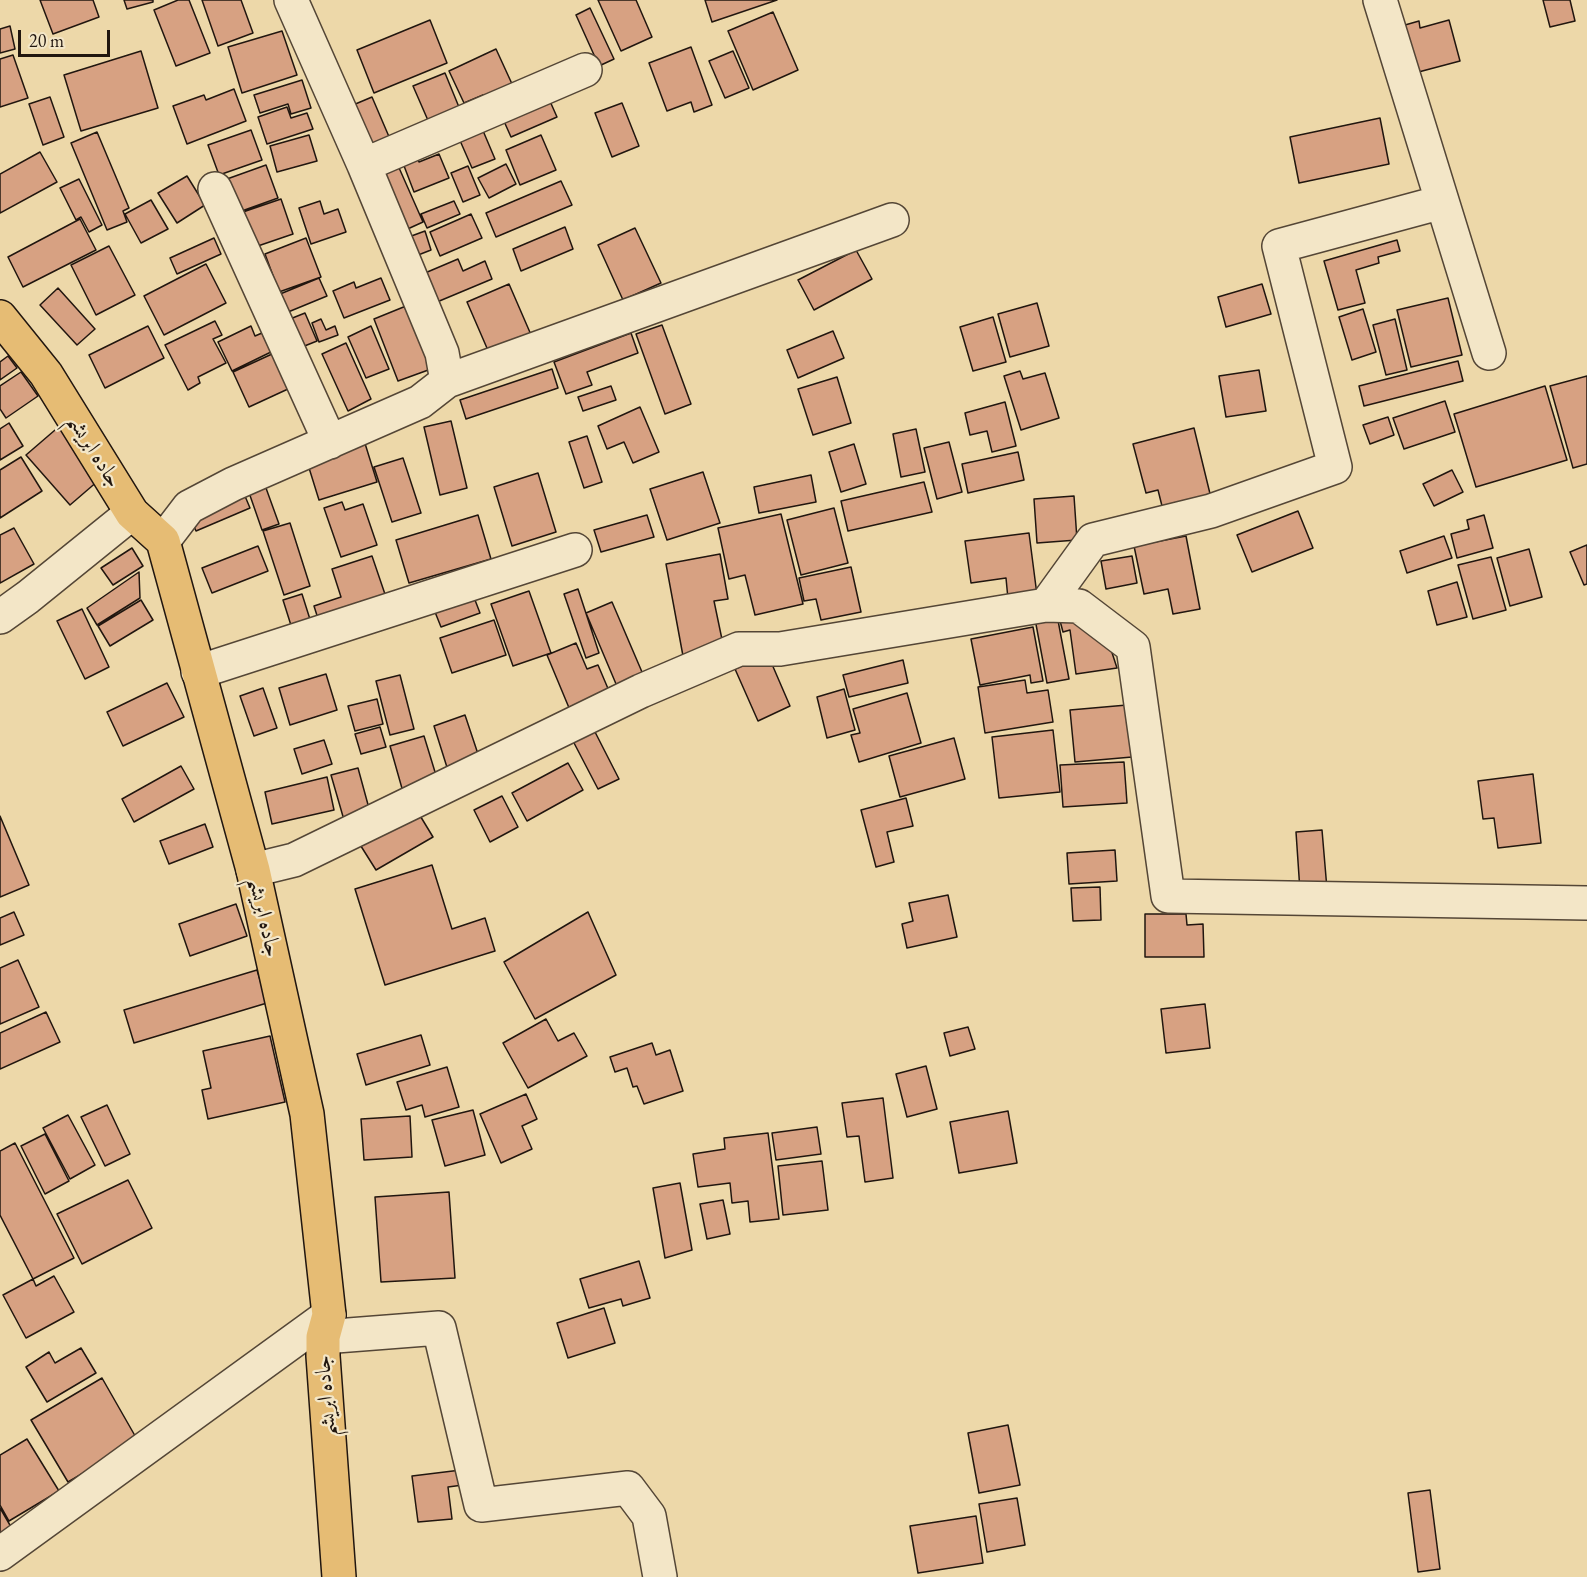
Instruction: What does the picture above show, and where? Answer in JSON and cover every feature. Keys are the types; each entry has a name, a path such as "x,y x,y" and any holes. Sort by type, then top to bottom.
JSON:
{"main road":[{"name":"جاده ابریشم","path":"0,317 46,374 132,513 163,541 253,870 307,1114 326,1326 339,1577"}],"street":[{"path":"291,0 364,165 442,353 447,381"},
{"path":"1380,0 1489,353"},
{"path":"364,165 585,70"},
{"path":"215,189 330,442"},
{"path":"1047,604 1093,540 1211,511 1335,467 1279,246 1442,202"},
{"path":"163,541 189,507 233,484 420,402 447,381 892,220"},
{"path":"0,617 132,513"},
{"path":"198,672 575,550"},
{"path":"253,870 294,860 641,691 739,649 780,649 1047,604 1079,606 1133,647 1168,896 1587,903"},
{"path":"0,1554 326,1326 439,1328 481,1505 628,1488 649,1516 660,1577"}],"building":[{"path":"40,0 93,0 99,17 53,34"},
{"path":"124,0 153,0 153,2 127,9"},
{"path":"178,0 189,0 210,53 176,66 154,10"},
{"path":"202,0 241,0 253,33 218,46"},
{"path":"598,0 636,0 652,37 621,51"},
{"path":"705,0 777,0 712,22"},
{"path":"1543,0 1570,0 1575,21 1550,27"},
{"path":"590,8 614,59 599,66 576,15"},
{"path":"773,12 798,70 753,90 728,31"},
{"path":"430,20 447,63 374,93 357,50"},
{"path":"1449,20 1460,61 1411,74 1398,27 1419,21 1420,28"},
{"path":"10,26 15,49 0,53 0,29"},
{"path":"282,31 297,75 242,93 228,47"},
{"path":"691,47 712,105 694,112 691,102 667,111 649,63"},
{"path":"496,49 518,97 490,110 483,95 464,103 449,71"},
{"path":"141,51 158,108 81,131 64,75"},
{"path":"733,51 749,88 725,98 709,61"},
{"path":"13,55 28,98 0,107 0,59"},
{"path":"445,73 461,112 430,125 413,86"},
{"path":"302,80 311,108 291,114 288,104 260,113 254,95"},
{"path":"234,89 246,121 187,144 173,106 204,95 206,100"},
{"path":"545,90 557,117 511,137 499,110"},
{"path":"50,97 64,137 43,145 29,104"},
{"path":"372,97 393,146 375,154 353,105"},
{"path":"622,103 639,146 612,157 595,113"},
{"path":"287,107 291,118 307,113 313,129 267,144 258,117"},
{"path":"1380,118 1389,164 1299,183 1290,137"},
{"path":"481,126 495,159 472,168 458,136"},
{"path":"251,130 262,160 219,175 208,145"},
{"path":"97,132 129,208 123,211 127,222 107,230 71,143"},
{"path":"309,135 317,161 277,172 270,146"},
{"path":"541,135 556,170 520,185 506,150"},
{"path":"40,152 57,182 0,213 0,174"},
{"path":"415,152 419,162 439,154 449,178 414,192 401,158"},
{"path":"396,161 423,222 401,232 374,171"},
{"path":"506,164 516,184 489,198 478,178"},
{"path":"266,165 278,198 239,212 227,179"},
{"path":"468,166 480,195 463,202 451,173"},
{"path":"187,176 205,205 177,223 158,193"},
{"path":"79,179 102,225 89,232 81,217 76,220 60,188"},
{"path":"561,181 572,205 496,237 486,213"},
{"path":"281,199 293,234 252,248 240,213"},
{"path":"151,200 168,229 141,243 125,214"},
{"path":"320,201 324,214 338,209 346,232 311,244 299,208"},
{"path":"454,201 460,214 427,228 421,214"},
{"path":"471,214 482,238 440,256 430,232"},
{"path":"80,219 96,250 23,287 8,257"},
{"path":"565,227 573,249 521,271 513,249"},
{"path":"635,228 661,283 623,300 598,245"},
{"path":"425,231 431,250 413,257 406,238"},
{"path":"214,238 221,254 177,274 170,258"},
{"path":"306,238 321,277 279,292 265,254"},
{"path":"1397,240 1400,251 1378,257 1379,263 1356,270 1365,303 1338,310 1324,261"},
{"path":"109,246 135,295 96,315 71,265"},
{"path":"856,250 872,279 814,310 798,280"},
{"path":"458,259 463,271 485,261 492,279 437,302 425,273"},
{"path":"206,264 226,303 164,335 144,296"},
{"path":"319,278 327,296 276,317 268,299"},
{"path":"381,278 390,300 344,318 333,291 354,282 356,288"},
{"path":"509,284 535,344 493,362 467,302"},
{"path":"1262,284 1271,314 1226,327 1218,297"},
{"path":"58,288 95,329 77,345 40,305"},
{"path":"1448,298 1462,355 1411,367 1397,310"},
{"path":"1037,303 1049,346 1010,357 998,314"},
{"path":"406,306 431,369 398,381 374,319"},
{"path":"1363,309 1376,352 1352,360 1339,317"},
{"path":"305,313 317,341 302,347 290,319"},
{"path":"993,317 1006,362 973,371 960,327"},
{"path":"321,319 326,330 335,326 338,335 319,342 312,323"},
{"path":"1395,319 1407,370 1386,375 1373,325"},
{"path":"215,321 222,335 213,339 226,363 198,377 200,383 188,390 165,345"},
{"path":"662,325 691,404 665,414 636,334"},
{"path":"148,326 164,358 105,388 89,355"},
{"path":"251,326 255,336 262,333 271,352 232,371 218,342"},
{"path":"371,326 389,369 366,378 348,337"},
{"path":"833,331 844,358 798,378 787,350"},
{"path":"631,333 638,353 587,372 592,385 566,394 554,362"},
{"path":"346,343 371,399 348,411 322,354"},
{"path":"272,354 288,389 249,407 233,372"},
{"path":"8,356 17,368 0,380 0,362"},
{"path":"1458,361 1463,381 1364,406 1359,386"},
{"path":"552,369 558,388 466,419 460,400"},
{"path":"1259,370 1266,411 1226,417 1219,376"},
{"path":"1020,371 1023,379 1045,373 1059,418 1021,430 1004,376"},
{"path":"21,372 38,396 6,418 0,409 0,386"},
{"path":"1587,376 1587,464 1573,468 1550,386"},
{"path":"837,377 851,423 813,435 798,389"},
{"path":"611,386 616,400 583,411 578,397"},
{"path":"1545,386 1567,460 1476,487 1454,414"},
{"path":"1445,401 1455,432 1404,449 1393,418"},
{"path":"1005,402 1016,446 992,452 987,431 970,435 965,413"},
{"path":"640,407 659,452 633,463 624,442 607,449 598,426"},
{"path":"1388,417 1394,435 1370,444 1363,425"},
{"path":"451,421 467,488 440,495 424,427"},
{"path":"9,423 23,446 0,460 0,429"},
{"path":"62,424 106,474 70,505 26,455"},
{"path":"1194,428 1213,506 1165,518 1158,490 1146,493 1133,444"},
{"path":"916,429 925,472 901,477 893,434"},
{"path":"587,436 602,482 584,488 569,442"},
{"path":"363,437 377,482 319,500 305,455"},
{"path":"949,442 962,492 937,499 924,448"},
{"path":"854,444 866,484 841,492 829,452"},
{"path":"1018,452 1024,480 968,493 962,464"},
{"path":"21,457 42,491 0,518 0,470"},
{"path":"403,458 421,513 392,522 374,467"},
{"path":"1452,470 1463,492 1434,506 1423,484"},
{"path":"703,472 720,523 667,540 650,489"},
{"path":"538,473 556,532 512,546 494,487"},
{"path":"811,475 816,502 759,513 754,487"},
{"path":"262,477 279,524 262,530 246,484"},
{"path":"924,482 932,512 848,531 841,501"},
{"path":"242,489 250,508 196,531 188,513"},
{"path":"1074,496 1077,540 1037,543 1034,499"},
{"path":"342,502 345,510 363,504 377,545 341,557 324,508"},
{"path":"834,508 848,563 801,575 787,520"},
{"path":"1298,511 1313,548 1252,572 1237,535"},
{"path":"781,514 803,604 755,615 745,575 729,579 718,528"},
{"path":"478,515 491,559 409,583 396,540"},
{"path":"647,515 654,537 601,552 594,530"},
{"path":"1484,515 1493,548 1457,558 1451,534 1469,529 1467,520"},
{"path":"290,523 310,586 284,595 263,531"},
{"path":"14,528 34,564 0,583 0,535"},
{"path":"1029,533 1037,595 1008,599 1006,578 971,583 965,541"},
{"path":"1186,536 1200,609 1173,614 1168,589 1144,594 1134,546"},
{"path":"1444,536 1452,558 1407,573 1400,551"},
{"path":"1587,545 1587,584 1584,585 1570,552"},
{"path":"258,546 268,571 212,593 202,568"},
{"path":"132,548 143,566 113,585 101,568"},
{"path":"1529,549 1542,597 1510,606 1497,558"},
{"path":"720,554 728,599 714,601 724,649 683,656 666,564"},
{"path":"372,556 388,603 320,625 314,606 341,597 332,569"},
{"path":"1132,556 1137,583 1106,589 1101,561"},
{"path":"1491,557 1506,610 1473,619 1458,565"},
{"path":"851,567 861,612 821,620 816,599 804,601 799,578"},
{"path":"139,572 140,598 97,625 87,608"},
{"path":"1457,582 1467,617 1437,625 1428,591"},
{"path":"470,587 480,613 441,627 431,602"},
{"path":"578,589 599,653 586,658 564,594"},
{"path":"529,591 551,653 513,666 491,604"},
{"path":"302,594 314,632 295,638 283,600"},
{"path":"141,600 153,620 110,646 98,626"},
{"path":"612,602 645,679 619,691 586,613"},
{"path":"82,609 109,667 85,679 57,621"},
{"path":"1057,615 1069,679 1047,683 1035,619"},
{"path":"1059,617 1104,628 1117,668 1076,674 1070,630 1063,632"},
{"path":"494,620 506,655 452,673 440,638"},
{"path":"1033,627 1043,681 1031,683 1030,675 980,685 971,639"},
{"path":"576,643 587,669 598,665 612,698 572,715 547,655"},
{"path":"768,655 790,706 758,721 735,669"},
{"path":"903,660 908,683 849,697 843,675"},
{"path":"326,674 337,710 290,725 279,688"},
{"path":"400,675 414,729 390,735 376,681"},
{"path":"1025,680 1027,693 1048,690 1053,722 985,733 978,687"},
{"path":"167,683 184,717 123,746 107,712"},
{"path":"263,688 277,728 254,736 240,696"},
{"path":"844,689 855,730 827,738 817,697"},
{"path":"907,693 921,743 859,762 851,735 860,733 853,709"},
{"path":"377,699 383,724 355,731 348,706"},
{"path":"1127,705 1132,757 1075,762 1070,710"},
{"path":"465,715 482,766 451,780 434,726"},
{"path":"380,727 386,747 361,754 355,734"},
{"path":"594,730 619,779 598,789 573,741"},
{"path":"1053,730 1060,792 999,798 992,737"},
{"path":"424,736 439,785 405,799 390,746"},
{"path":"954,738 965,779 900,797 889,756"},
{"path":"324,740 332,764 302,774 294,749"},
{"path":"1124,762 1127,803 1063,807 1060,765"},
{"path":"568,763 583,790 527,821 512,793"},
{"path":"181,766 194,789 134,822 122,799"},
{"path":"358,768 370,812 344,820 331,775"},
{"path":"1533,774 1541,843 1498,848 1494,818 1483,819 1478,781"},
{"path":"327,777 334,810 272,824 265,792"},
{"path":"502,796 518,827 490,842 474,810"},
{"path":"906,798 913,826 887,832 894,862 876,867 861,810"},
{"path":"416,809 433,837 376,870 359,843"},
{"path":"0,816 29,885 0,897"},
{"path":"205,824 213,847 169,864 160,841"},
{"path":"1322,830 1327,889 1300,891 1296,832"},
{"path":"1115,850 1117,881 1069,884 1067,853"},
{"path":"432,865 452,929 485,918 495,951 385,985 355,889"},
{"path":"1100,887 1101,920 1073,921 1071,888"},
{"path":"948,895 957,937 907,948 902,924 913,921 909,903"},
{"path":"236,904 247,936 190,956 179,924"},
{"path":"14,912 24,935 0,945 0,918"},
{"path":"588,912 616,975 535,1019 504,962"},
{"path":"1145,914 1186,914 1187,925 1203,924 1204,957 1145,957"},
{"path":"18,960 39,1007 0,1024 0,968"},
{"path":"257,970 267,1003 134,1043 124,1010"},
{"path":"1205,1004 1210,1048 1166,1053 1161,1009"},
{"path":"46,1012 60,1042 0,1069 0,1033"},
{"path":"546,1019 558,1041 574,1033 587,1056 528,1088 503,1043"},
{"path":"968,1027 975,1049 950,1056 944,1033"},
{"path":"421,1035 430,1065 366,1085 357,1054"},
{"path":"270,1036 285,1102 208,1119 202,1090 211,1088 203,1051"},
{"path":"652,1043 656,1055 670,1050 683,1091 644,1104 637,1086 633,1087 627,1068 615,1072 610,1057"},
{"path":"926,1066 937,1109 907,1117 896,1074"},
{"path":"447,1067 459,1107 425,1117 422,1105 406,1110 397,1082"},
{"path":"526,1094 537,1119 522,1126 532,1149 501,1163 480,1114"},
{"path":"883,1098 893,1178 865,1182 859,1136 847,1137 842,1103"},
{"path":"107,1105 130,1154 105,1166 81,1117"},
{"path":"473,1110 485,1155 445,1166 432,1120"},
{"path":"1008,1111 1017,1163 959,1173 950,1122"},
{"path":"68,1115 95,1165 70,1179 43,1128"},
{"path":"410,1116 412,1157 364,1160 361,1119"},
{"path":"817,1127 821,1154 776,1160 772,1133"},
{"path":"768,1133 779,1219 750,1222 748,1201 732,1203 730,1183 698,1187 693,1154 725,1149 724,1138"},
{"path":"45,1134 69,1181 45,1194 21,1146"},
{"path":"15,1143 74,1258 33,1279 0,1215 0,1151"},
{"path":"822,1161 828,1210 783,1215 778,1166"},
{"path":"128,1180 152,1228 82,1264 57,1214"},
{"path":"680,1183 692,1250 665,1258 653,1188"},
{"path":"449,1192 455,1278 381,1282 375,1197"},
{"path":"723,1200 730,1234 707,1239 700,1204"},
{"path":"639,1261 650,1298 623,1306 621,1299 589,1308 580,1279"},
{"path":"54,1276 74,1312 26,1338 3,1295 33,1279 36,1286"},
{"path":"604,1308 615,1343 568,1358 557,1323"},
{"path":"81,1348 96,1373 47,1402 26,1367 49,1352 55,1363"},
{"path":"102,1378 138,1441 68,1482 31,1420"},
{"path":"1008,1425 1020,1485 979,1493 968,1433"},
{"path":"27,1439 59,1491 9,1521 0,1505 0,1455"},
{"path":"461,1470 463,1485 448,1487 452,1519 418,1522 412,1476"},
{"path":"1430,1490 1440,1569 1418,1572 1408,1493"},
{"path":"1017,1498 1025,1545 987,1552 979,1504"},
{"path":"0,1508 14,1532 0,1540"},
{"path":"976,1516 983,1563 918,1573 910,1526"}]}
